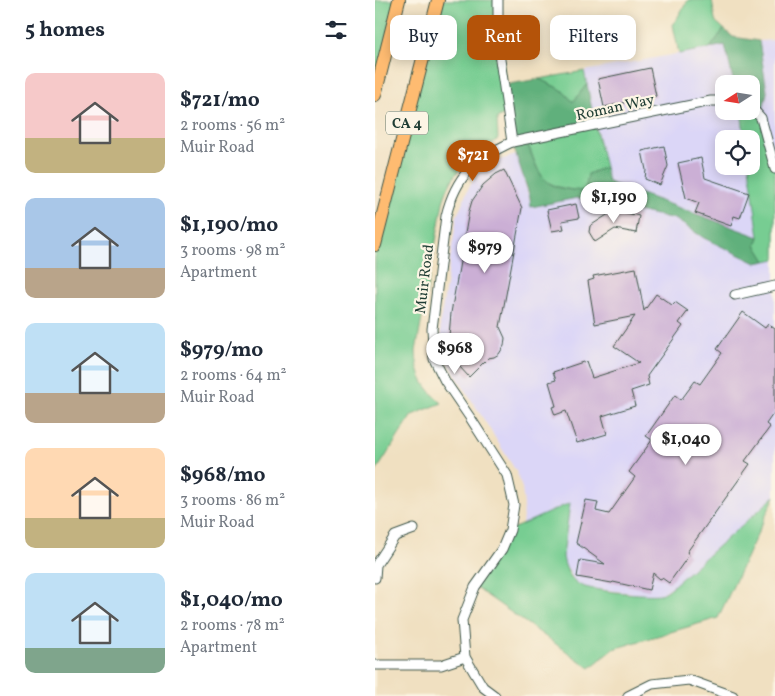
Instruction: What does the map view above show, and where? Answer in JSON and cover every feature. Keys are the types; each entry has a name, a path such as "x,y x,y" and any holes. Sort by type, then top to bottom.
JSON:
{"highway":[{"name":"CA 4","path":"375,95 399,0"},
{"name":"CA 4","path":"375,245 438,0"}],"street":[{"path":"498,0 498,46 512,142"},
{"name":"Roman Way","path":"512,142 715,101"},
{"path":"760,117 775,169"},
{"name":"Muir Road","path":"495,696 483,687 465,657 462,620 475,587 505,543 510,530 513,505 507,475 439,372 434,359 432,329 446,216 450,200 464,174 477,161 491,151 512,142"},
{"path":"735,295 775,286"},
{"path":"375,578 376,565 395,536 414,529"},
{"path":"375,665 441,665 465,657"},
{"path":"628,696 652,684 689,680 733,696"}],"shaded area":[{"path":"775,40 775,169 761,118 767,92 759,41"},
{"path":"725,45 732,75 715,75 715,120 742,120 744,130 715,130 715,175 750,175 759,237 608,182 584,71"},
{"path":"516,155 532,207 577,198 675,219 704,238 756,263 775,259 775,496 673,586 661,594 642,594 589,588 580,585 574,580 564,563 563,556 569,503 522,525 524,505 522,488 516,471 449,364 440,323 457,216 469,187 478,174 500,160"}],"green space":[{"path":"375,0 399,0 395,15 390,15 390,36 375,95"},
{"path":"438,0 498,0 499,15 467,15 467,60 503,60 507,113 497,119 498,139 467,162 455,175 443,202 416,351 420,374 426,386 442,403 412,415 375,473 375,245 423,60 457,60 457,15 434,15"},
{"path":"688,0 712,0 715,21 724,29 710,48 679,54 673,25"},
{"path":"724,29 733,37 759,41 767,92 761,118 760,75 732,75 725,45 710,48"},
{"path":"584,71 587,84 573,102 562,90 539,79"},
{"path":"539,79 562,90 573,102 587,84 595,126 526,140 535,164 544,179 559,188 585,191 588,174 605,167 608,182 759,237 756,245 766,261 756,263 704,238 675,219 577,198 531,207 530,197 512,142 503,85"},
{"path":"761,118 775,169 775,259 766,261 756,245 759,237 750,175 760,175 760,130 744,130 742,120 760,120"},
{"path":"595,126 605,167 588,174 586,191 559,187 551,184 544,178 539,172 526,139"},
{"path":"775,496 718,618 613,649 590,668 475,587 510,530 570,503 563,556 566,568 576,583 607,591 632,594 662,594"}],"building":[{"path":"650,68 656,96 604,107 598,79"},
{"path":"664,146 668,166 660,185 645,179 646,170 642,151"},
{"path":"701,158 705,178 749,193 740,218 734,216 731,226 695,213 699,203 686,198 678,163"},
{"path":"504,170 522,208 500,327 505,338 504,346 499,354 488,358 469,377 459,366 453,352 449,336 451,313 472,201 483,185"},
{"path":"576,204 579,218 562,221 564,229 552,231 547,210"},
{"path":"615,210 639,216 636,233 615,229 595,242 589,232 590,226"},
{"path":"636,268 644,311 656,294 672,305 675,302 688,311 679,323 683,326 647,376 649,385 631,391 635,406 602,416 607,434 577,443 566,411 555,415 552,407 556,406 549,382 556,380 553,372 586,361 592,378 639,363 614,346 635,316 595,324 588,281 594,279 593,276"},
{"path":"743,312 765,328 768,324 775,329 775,411 766,424 770,427 745,461 750,464 687,552 689,555 669,583 653,573 649,590 577,577 580,560 605,564 576,543 586,500 598,502 596,511 609,514 635,477 629,472 652,440 646,436 675,395 681,400 695,381 700,384 722,353 717,349"}]}
